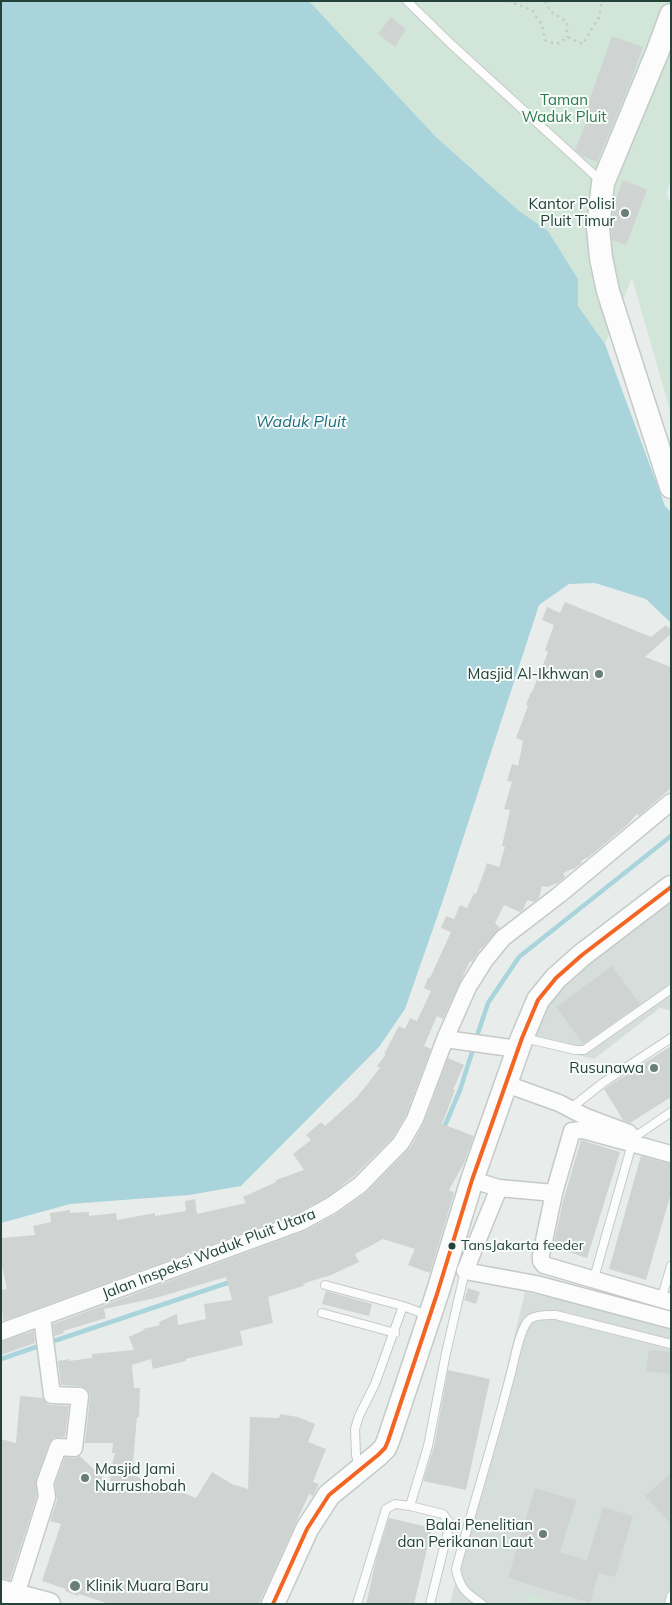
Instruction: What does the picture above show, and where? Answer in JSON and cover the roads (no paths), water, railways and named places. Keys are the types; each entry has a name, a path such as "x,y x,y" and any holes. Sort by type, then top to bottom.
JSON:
{"street":[{"path":"671,15 664,49 603,183 598,228 601,258 608,291 671,487"},
{"name":"Jalan Inspeksi Waduk Pluit Utara","path":"1,1332 301,1222 332,1205 360,1185 400,1143 415,1119 452,1040 468,987 485,960 503,938 559,895 671,802"},
{"path":"273,1604 307,1529 329,1495 378,1455 385,1448 388,1441 476,1181 506,1084 513,1044 538,1000 556,978 582,955 671,887"},
{"path":"452,1040 513,1044"},
{"path":"506,1084 571,1108 633,1139 671,1154"},
{"path":"633,1139 583,1130 572,1131 554,1192 541,1261 544,1265 594,1278 666,1301"},
{"path":"476,1181 499,1188 554,1192"},
{"path":"499,1188 464,1271 536,1284 671,1320"},
{"path":"42,1317 52,1395 80,1396 74,1448 58,1447 45,1483 47,1497 8,1593 49,1604"}],"lane":[{"path":"407,1 451,44 603,183"},
{"path":"513,1044 584,1050 671,989"},
{"path":"571,1108 604,1082 671,1038"},
{"path":"594,1278 633,1139 671,1112"},
{"path":"666,1301 671,1266"},
{"path":"410,1506 428,1446 464,1271"},
{"path":"325,1285 404,1306 429,1316"},
{"path":"359,1470 356,1455 355,1429 395,1334 404,1306"},
{"path":"322,1314 395,1334"},
{"path":"482,1604 468,1594 459,1581 456,1569 524,1326 530,1319 546,1314 556,1315 671,1344"},
{"path":"356,1604 386,1509 395,1504 443,1514 450,1523 430,1604"},
{"path":"669,1604 671,1596"}],"water":[{"name":"Waduk Pluit","path":"1,1 309,1 436,137 518,210 548,231 578,279 578,306 605,344 665,506 671,512 671,623 646,599 595,583 569,584 539,605 443,900 405,1009 379,1047 241,1186 189,1195 70,1204 1,1223"}],"waterway":[{"path":"476,1039 488,1003 519,957 671,836"},
{"path":"443,1130 460,1090 474,1046"},
{"path":"54,1341 233,1281"},
{"path":"1,1359 39,1346"}],"place":[{"name":"Kantor Polisi Pluit Timur","path":"625,213"},
{"name":"Masjid Al-Ikhwan","path":"599,674"},
{"name":"Rusunawa","path":"654,1068"},
{"name":"TansJakarta feeder","path":"452,1246"},
{"name":"Masjid Jami Nurrushobah","path":"85,1478"},
{"name":"Balai Penelitian dan Perikanan Laut","path":"543,1534"},
{"name":"Klinik Muara Baru","path":"75,1586"}],"park label":[{"name":"Taman Waduk Pluit","path":"564,108"}]}
